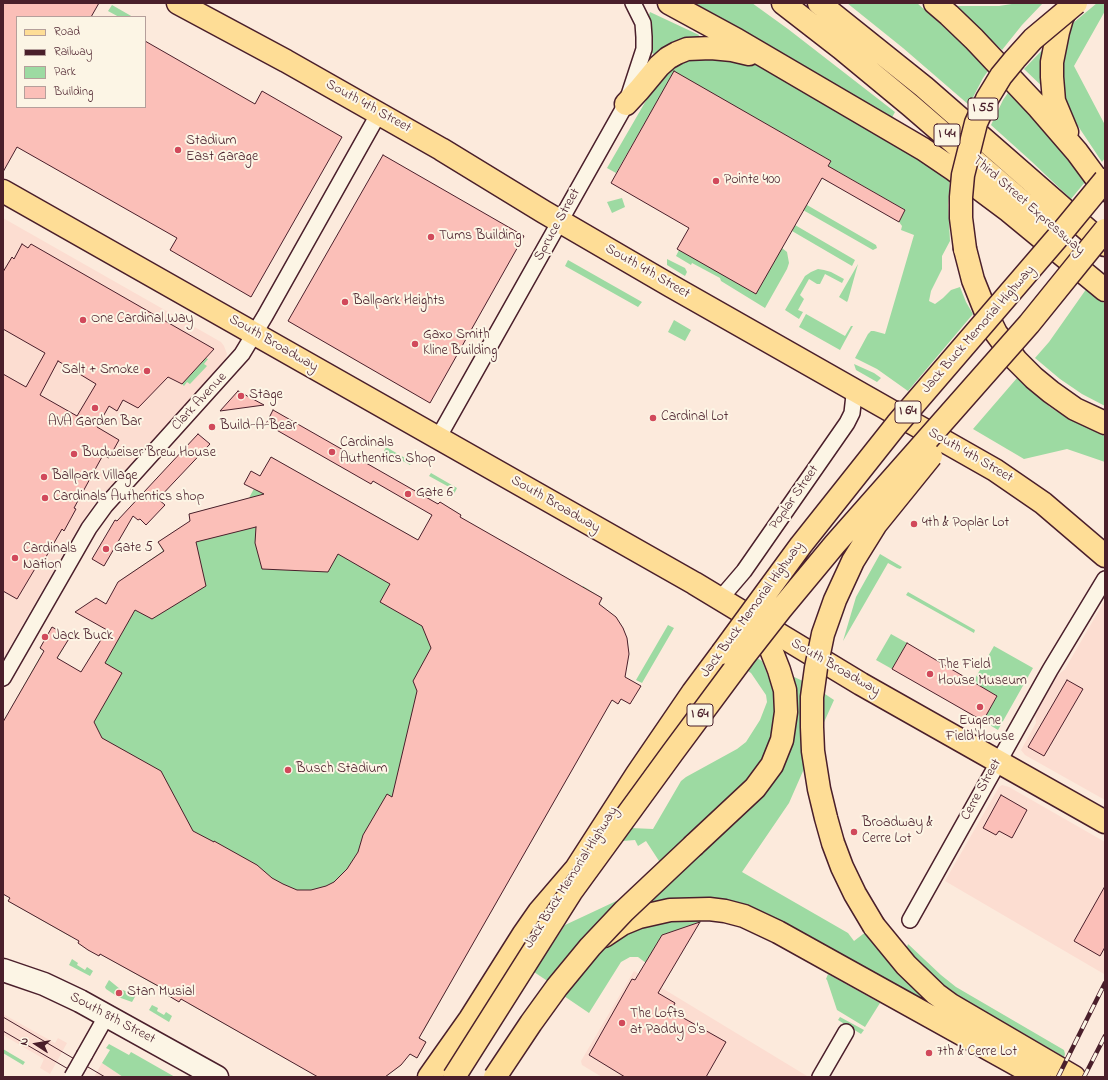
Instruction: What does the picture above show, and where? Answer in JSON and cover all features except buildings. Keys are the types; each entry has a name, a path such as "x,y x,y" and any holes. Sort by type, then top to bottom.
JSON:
{"main road":[{"name":"South 4th Street","path":"178,3 442,148 560,222 995,470 1019,485 1043,503 1105,556"},
{"path":"669,3 884,126 954,170 1009,211 1105,290"},
{"name":"Third Street Expressway","path":"782,3 841,48 910,105 1105,274"},
{"name":"Third Street Expressway","path":"819,3 924,87 1105,245"},
{"path":"935,3 999,65 1077,152 1105,190"},
{"path":"1070,3 1062,18 1058,32 1052,62 1052,77 1054,101 1077,152"},
{"name":"I 55","path":"1076,3 1033,39 998,82 987,99 976,124 963,175 961,218 965,248 973,280 986,315 996,333 1012,355 1034,378 1075,409 1105,424"},
{"path":"626,104 659,66 668,58 687,49 711,48 732,50 770,60"},
{"name":"Jack Buck Memorial Highway","path":"453,1077 575,870 679,712 801,545 898,424 1105,180"},
{"name":"South Broadway","path":"3,191 720,599 861,684 1105,822"},
{"name":"Jack Buck Memorial Highway","path":"453,1077 571,892 713,698 781,609 835,544 1029,324 1105,230"},
{"path":"982,378 963,414 948,436 876,524 864,541 835,600 823,634 816,668 812,697 813,751 819,789 833,843 842,867 855,894 874,926 906,965 936,994 1074,1077"},
{"path":"495,1077 553,993 590,947 624,911 755,788 772,765 782,740 786,712 785,690 780,670 758,623"},
{"path":"429,1077 470,1019 527,929 575,870"},
{"path":"495,1077 556,987 592,946 606,934 622,924 639,917 670,910 697,908 726,911 744,916 772,929 1039,1077"},
{"name":"South 8th Street","path":"3,970 51,987 107,1015 217,1077"}],"street":[{"name":"Spruce Street","path":"438,438 626,104 644,49 643,22 633,3"},
{"name":"Clark Avenue","path":"3,678 89,528 121,487 234,364 254,334 379,113"},
{"name":"Poplar Street","path":"720,599 744,571 847,423 852,413 854,395 853,389"},
{"name":"Cerre Street","path":"910,920 1059,654 1105,578"},
{"path":"72,1077 107,1015"},
{"path":"820,1077 846,1032"}],"shaded area":[{"name":"Ballpark Village","path":"3,218 221,342 227,354 224,363 95,503 78,528 3,659"},
{"path":"1105,600 1105,800 1025,755 1021,750 1036,723 1035,715 1057,676 1065,669"},
{"path":"1002,785 1009,787 1105,842 1104,974 945,881 999,787"},
{"path":"634,971 807,1077 602,1077 582,1065 581,1061"},
{"path":"3,1014 55,1043 58,1038 67,1043 50,1074 40,1068 44,1059 3,1035"},
{"path":"102,1063 123,1077 94,1077"}],"green space":[{"path":"683,3 752,3 895,112 890,121"},
{"path":"847,3 917,3 990,68 969,105 903,48"},
{"path":"1018,3 1043,3 1022,25 1002,50 954,6 999,6"},
{"path":"1097,3 1105,3 1105,11 1074,66 1105,125 1105,158 1102,162 1074,120 1060,91 1066,29"},
{"path":"112,5 131,16 117,16 108,11"},
{"path":"650,12 699,35 697,41 656,56 651,52 652,38 649,15"},
{"path":"1050,42 1048,92 1024,69"},
{"path":"682,58 741,58 755,64 950,177 948,205 950,241 942,256 942,269 931,291 929,301 935,304 951,290 960,287 973,314 908,391 877,369 855,358 871,331 885,334 914,235 901,230 902,226 899,222 905,210 837,171 830,183 822,178 831,161 674,72 616,173 607,168 664,72"},
{"path":"1010,90 1085,182 1071,199 991,125 1003,100"},
{"path":"622,198 625,207 612,213 607,202"},
{"path":"807,205 876,245 877,248 873,250 803,210"},
{"path":"795,225 855,260 852,266 792,231"},
{"path":"782,248 787,252 789,263 765,308 721,281 720,278 692,263 691,265 676,256 679,250"},
{"path":"667,259 685,268 687,272 685,276 667,265"},
{"path":"568,260 642,302 638,307 565,266"},
{"path":"858,264 848,300 847,302 839,297"},
{"path":"818,269 831,272 844,279 842,283 825,274 820,284 817,284 809,279 800,295 804,299 798,310 803,312 799,319 785,310 805,276"},
{"path":"1087,288 1105,304 1105,406 1082,394 1060,379 1035,358 1049,342"},
{"path":"806,314 845,336 851,326 853,326 840,350 799,327"},
{"path":"674,320 691,330 685,341 668,332"},
{"path":"206,358 208,359 204,364 207,366 190,384 187,382 184,386 182,384"},
{"path":"854,364 874,373 881,378 877,382 856,370"},
{"path":"1017,378 1050,407 1067,418 1105,436 1105,462 1067,449 1024,459 973,429"},
{"path":"386,447 412,462 410,465 390,454 389,456 383,453"},
{"name":"Busch Stadium","path":"271,457 420,541 440,502 461,515 458,519 467,525 468,522 574,582 581,590 583,586 602,598 599,604 616,617 623,628 628,642 628,661 623,680 627,688 618,704 609,698 607,708 544,819 541,818 537,825 540,827 531,842 528,841 497,894 500,896 491,912 483,918 486,920 424,1030 416,1036 426,1042 417,1058 409,1053 401,1065 385,1077 318,1077 310,1072 311,1069 301,1067 189,1004 191,1001 183,996 179,1002 159,990 159,987 100,954 88,950 78,943 80,939 73,934 71,937 8,901 10,898 3,894 3,722 41,655 44,657 47,652 40,649 52,627 70,637 57,659 81,672 107,630 118,582 163,551 158,542 181,527 187,537 194,535 189,514 249,498"},
{"path":"431,473 457,488 454,494 448,490 449,487 429,476"},
{"path":"880,554 902,567 900,569 888,563 843,641 856,597"},
{"path":"908,592 975,630 974,633 906,595"},
{"path":"668,625 674,628 642,683 636,680"},
{"path":"891,634 907,643 892,669 876,660"},
{"path":"994,646 1033,668 998,730 983,721 997,696 973,682"},
{"path":"757,658 762,661 776,696 775,734 756,776 661,864 646,841 638,846 635,840 623,841 631,828 653,829 681,781 737,749 746,742 760,720 767,702 766,695 748,671"},
{"path":"792,676 805,682 807,762 789,803 742,872 848,933 854,941 867,931 925,995 921,1002 752,907 711,898 690,898 669,900 636,908 763,790"},
{"path":"822,692 834,700 821,729"},
{"path":"627,896 549,982 534,972 565,925"},
{"path":"704,915 700,922 662,935 646,963 638,957 630,957 621,962 589,1013 561,994 593,954 633,929 654,922"},
{"path":"908,944 956,987 1064,1050 1064,1057 959,996 935,978 906,950"},
{"path":"72,959 78,963 77,965 85,970 87,967 93,971 90,976 69,965"},
{"path":"828,974 880,1003 865,1027 837,1010 826,979"},
{"path":"109,980 120,989 136,995 132,1002 118,997 106,989 105,987"},
{"path":"152,1005 158,1008 157,1011 164,1015 166,1012 172,1016 169,1022 149,1010"},
{"path":"840,1017 864,1030 861,1034 838,1020"},
{"path":"109,1044 129,1055 131,1052 175,1077 123,1077 102,1063 110,1050 106,1048"},
{"path":"3,1049 25,1062 23,1065 3,1053"}],"tram line":[{"path":"3,1017 105,1077"},
{"path":"3,1031 82,1077"}],"railway":[{"path":"1058,1077 1105,983"},
{"path":"1084,1077 1105,1036"}],"place":[{"name":"Stadium East Garage","path":"178,150"},
{"name":"Pointe 400","path":"716,181"},
{"name":"Tums Building","path":"431,237"},
{"name":"Ballpark Heights","path":"345,302"},
{"name":"One Cardinal Way","path":"83,320"},
{"name":"Gaxo Smith Kline Building","path":"415,344"},
{"name":"Salt + Smoke","path":"147,371"},
{"name":"Stage","path":"241,396"},
{"name":"AVA Garden Bar","path":"95,408"},
{"name":"Cardinal Lot","path":"653,418"},
{"name":"Build-A-Bear","path":"212,427"},
{"name":"Cardinals Authentics Shop","path":"332,452"},
{"name":"Budweiser Brew House","path":"74,454"},
{"name":"Ballpark Village","path":"44,477"},
{"name":"Gate 6","path":"408,494"},
{"name":"Cardinals Authentics shop","path":"45,498"},
{"name":"4th & Poplar Lot","path":"914,524"},
{"name":"Gate 5","path":"106,549"},
{"name":"Cardinals Nation","path":"15,558"},
{"name":"Jack Buck","path":"45,637"},
{"name":"The Field House Museum","path":"930,674"},
{"name":"Eugene Field House","path":"980,707"},
{"name":"Busch Stadium","path":"288,770"},
{"name":"Broadway & Cerre Lot","path":"854,832"},
{"name":"Stan Musial","path":"119,993"},
{"name":"The Lofts at Paddy O's","path":"622,1023"},
{"name":"7th & Cerre Lot","path":"929,1053"}]}
